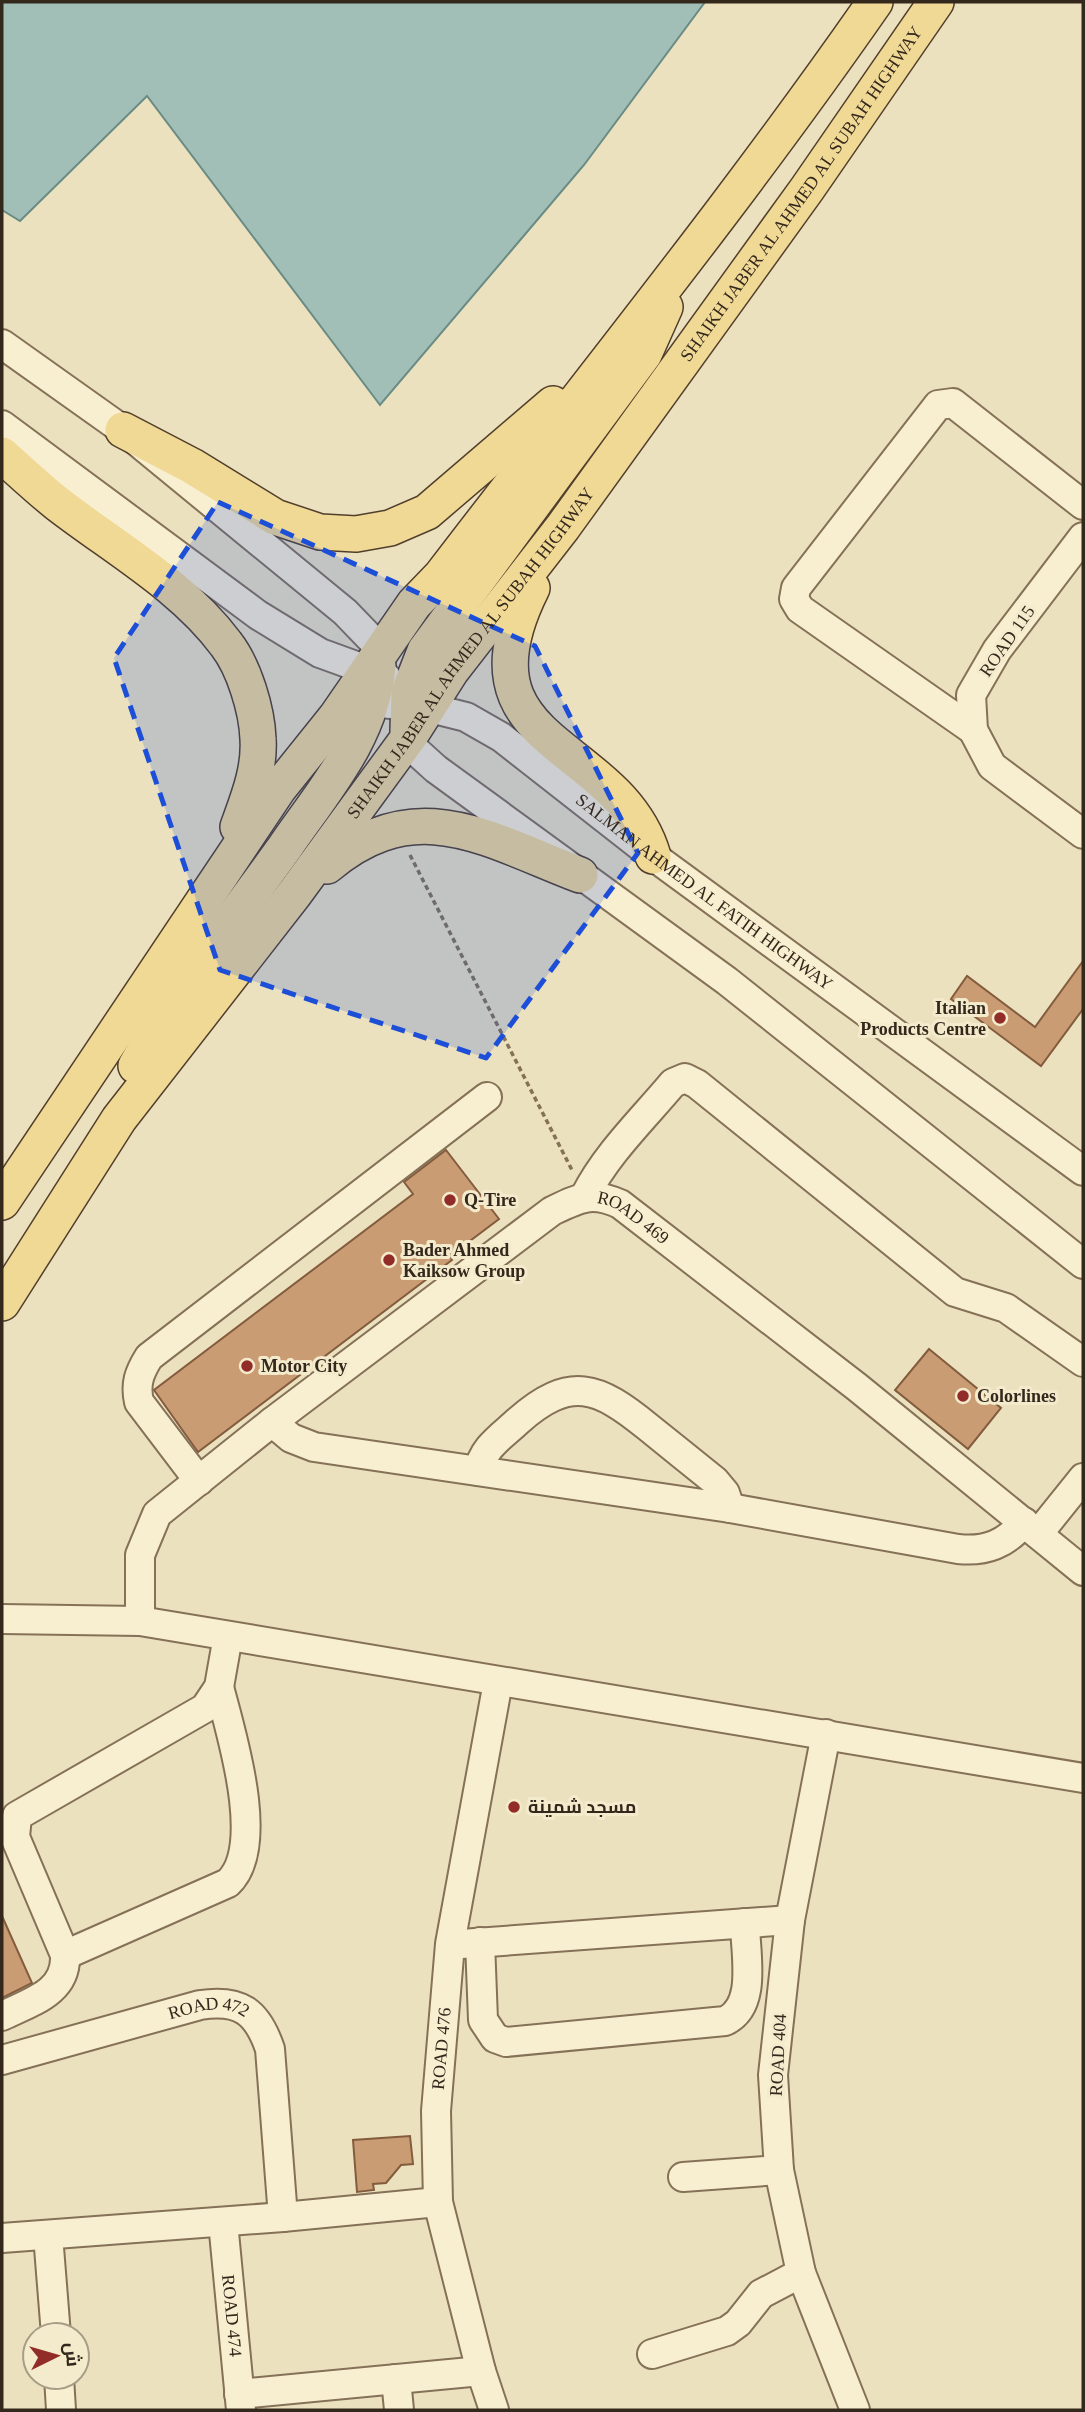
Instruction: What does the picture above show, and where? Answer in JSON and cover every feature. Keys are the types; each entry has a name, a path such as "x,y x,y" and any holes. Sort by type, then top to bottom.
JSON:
{"main road":[{"path":"119,1119 133,1071 145,1049 349,756 374,676 414,604 441,576 607,359 673,280 876,2"},
{"name":"SHAIKH JABER AL AHMED AL SUBAH HIGHWAY","path":"2,1303 119,1119 295,893 414,707 451,671 562,527 807,189 936,2"},
{"path":"414,707 433,639 644,354 660,320 673,280"},
{"path":"123,430 192,466 275,517 320,532 356,534 390,528 427,512 607,359"},
{"path":"2,455 56,503 152,573 212,627 228,646 255,716 259,741 256,774 225,870"},
{"path":"562,527 517,619 510,649 512,680 523,710 544,737 626,802 643,827 653,856"},
{"path":"2,1202 279,788 336,716 374,676"},
{"path":"295,893 353,844 386,830 404,827 439,826 472,834 580,875"}],"street":[{"path":"2,344 123,430 345,612 373,641 374,676"},
{"path":"973,730 800,609 794,598 796,588 938,405 945,402 953,403 1083,505"},
{"name":"SALMAN AHMED AL FATIH HIGHWAY","path":"2,425 258,615 320,653 374,676 414,707 466,717 501,737 653,856 1083,1171"},
{"name":"ROAD 115","path":"1083,537 997,650 971,695 973,730 992,766 1083,834"},
{"path":"414,707 428,763 767,1012 1083,1264"},
{"path":"585,1196 597,1173 623,1141 673,1083 685,1078 697,1084 955,1292 1006,1308 1083,1362"},
{"path":"198,1481 139,1402 136,1387 140,1371 149,1357 487,1097"},
{"name":"ROAD 469","path":"140,1621 140,1555 157,1514 272,1422 552,1210 585,1196 606,1198 620,1204 857,1387 1083,1571"},
{"path":"479,1471 482,1458 489,1447 541,1401 563,1392 587,1391 621,1404 715,1481 725,1493 730,1508"},
{"path":"272,1422 290,1438 314,1447 730,1508 971,1550 995,1546 1031,1528 1083,1478"},
{"path":"2,1619 140,1621 1083,1778"},
{"path":"2,2016 56,1987 65,1966 65,1955 15,1837 17,1816 205,1708 219,1687 228,1636"},
{"name":"ROAD 476","path":"494,2410 481,2371 438,2202 436,2111 450,1944 498,1682"},
{"path":"65,1955 228,1883 236,1875 242,1862 244,1818 239,1766 219,1687"},
{"name":"ROAD 404","path":"826,1734 790,1920 774,2075 779,2170 801,2273 855,2410"},
{"path":"450,1944 790,1920"},
{"path":"480,1942 483,2020 487,2031 506,2042 725,2021 735,2017 746,1998 744,1923"},
{"name":"ROAD 472","path":"2,2060 200,2005 223,2002 246,2010 262,2026 270,2049 283,2217"},
{"path":"683,2177 779,2170"},
{"path":"2,2238 223,2222 438,2202"},
{"name":"ROAD 474","path":"223,2222 240,2402"},
{"path":"48,2235 54,2321"},
{"path":"652,2354 727,2331 738,2323 761,2294 801,2273"},
{"path":"240,2402 396,2379 481,2371"},
{"path":"396,2379 399,2410"},
{"path":"60,2391 61,2410"}],"path":[{"path":"404,827 403,842 585,1196"}],"highlighted area":[{"path":"218,502 535,646 638,853 486,1058 220,970 114,658"}],"water":[{"path":"2,2 705,2 584,165 380,405 147,96 20,221 2,210"}],"building":[{"name":"Italian Products Centre","path":"1083,961 1083,1009 1041,1066 951,999 967,976 1035,1027"},
{"path":"446,1150 499,1219 450,1256 452,1260 198,1452 154,1390 413,1194 404,1182"},
{"path":"929,1349 1001,1408 968,1449 895,1390"},
{"path":"2,1916 32,1983 2,1998"},
{"path":"410,2136 413,2164 401,2165 386,2183 373,2184 374,2190 357,2192 353,2140"}],"place":[{"name":"Italian Products Centre","path":"1000,1018"},
{"name":"Q-Tire","path":"450,1200"},
{"name":"Bader Ahmed Kaiksow Group","path":"389,1260"},
{"name":"Motor City","path":"247,1366"},
{"name":"Colorlines","path":"963,1396"},
{"name":"مسجد شمينة","path":"514,1807"}]}
